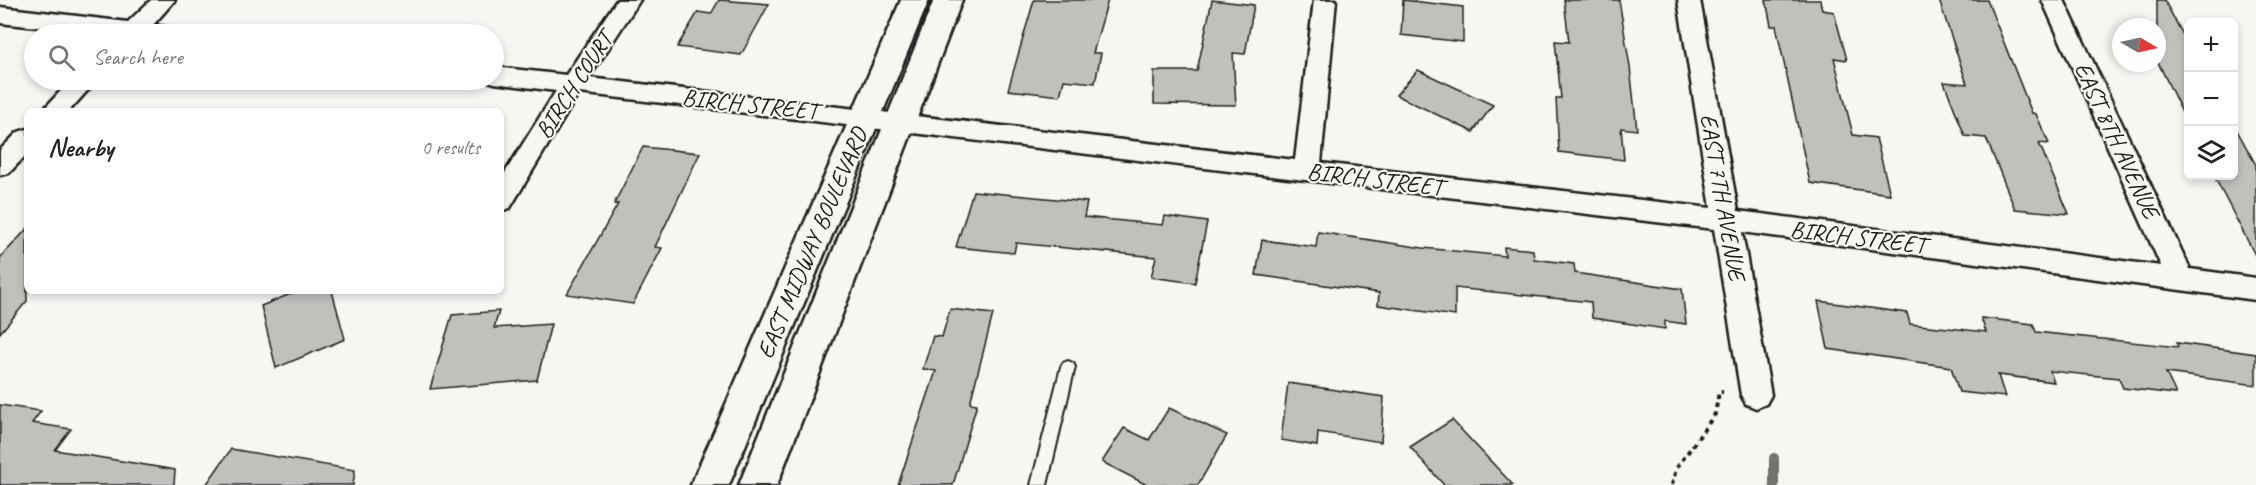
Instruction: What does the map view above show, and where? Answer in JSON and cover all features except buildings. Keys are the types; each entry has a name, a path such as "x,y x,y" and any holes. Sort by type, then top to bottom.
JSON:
{"main road":[{"name":"EAST MIDWAY BOULEVARD","path":"710,485 915,0"},
{"name":"EAST MIDWAY BOULEVARD","path":"758,485 948,0"}],"street":[{"path":"141,24 164,0"},
{"name":"BIRCH COURT","path":"504,196 572,84 629,0"},
{"path":"1307,171 1325,0"},
{"name":"EAST 7TH AVENUE","path":"1689,0 1756,395"},
{"name":"EAST 8TH AVENUE","path":"2053,0 2181,280"},
{"path":"0,15 66,24"},
{"name":"BIRCH STREET","path":"504,76 1728,220 2256,289"},
{"path":"57,108 76,90"},
{"path":"0,166 24,141"}],"lane":[{"path":"1039,485 1068,367"}],"path":[{"path":"1672,485 1676,469 1715,414 1719,392 1756,395"}],"waterway":[{"path":"1774,458 1774,485"}]}
